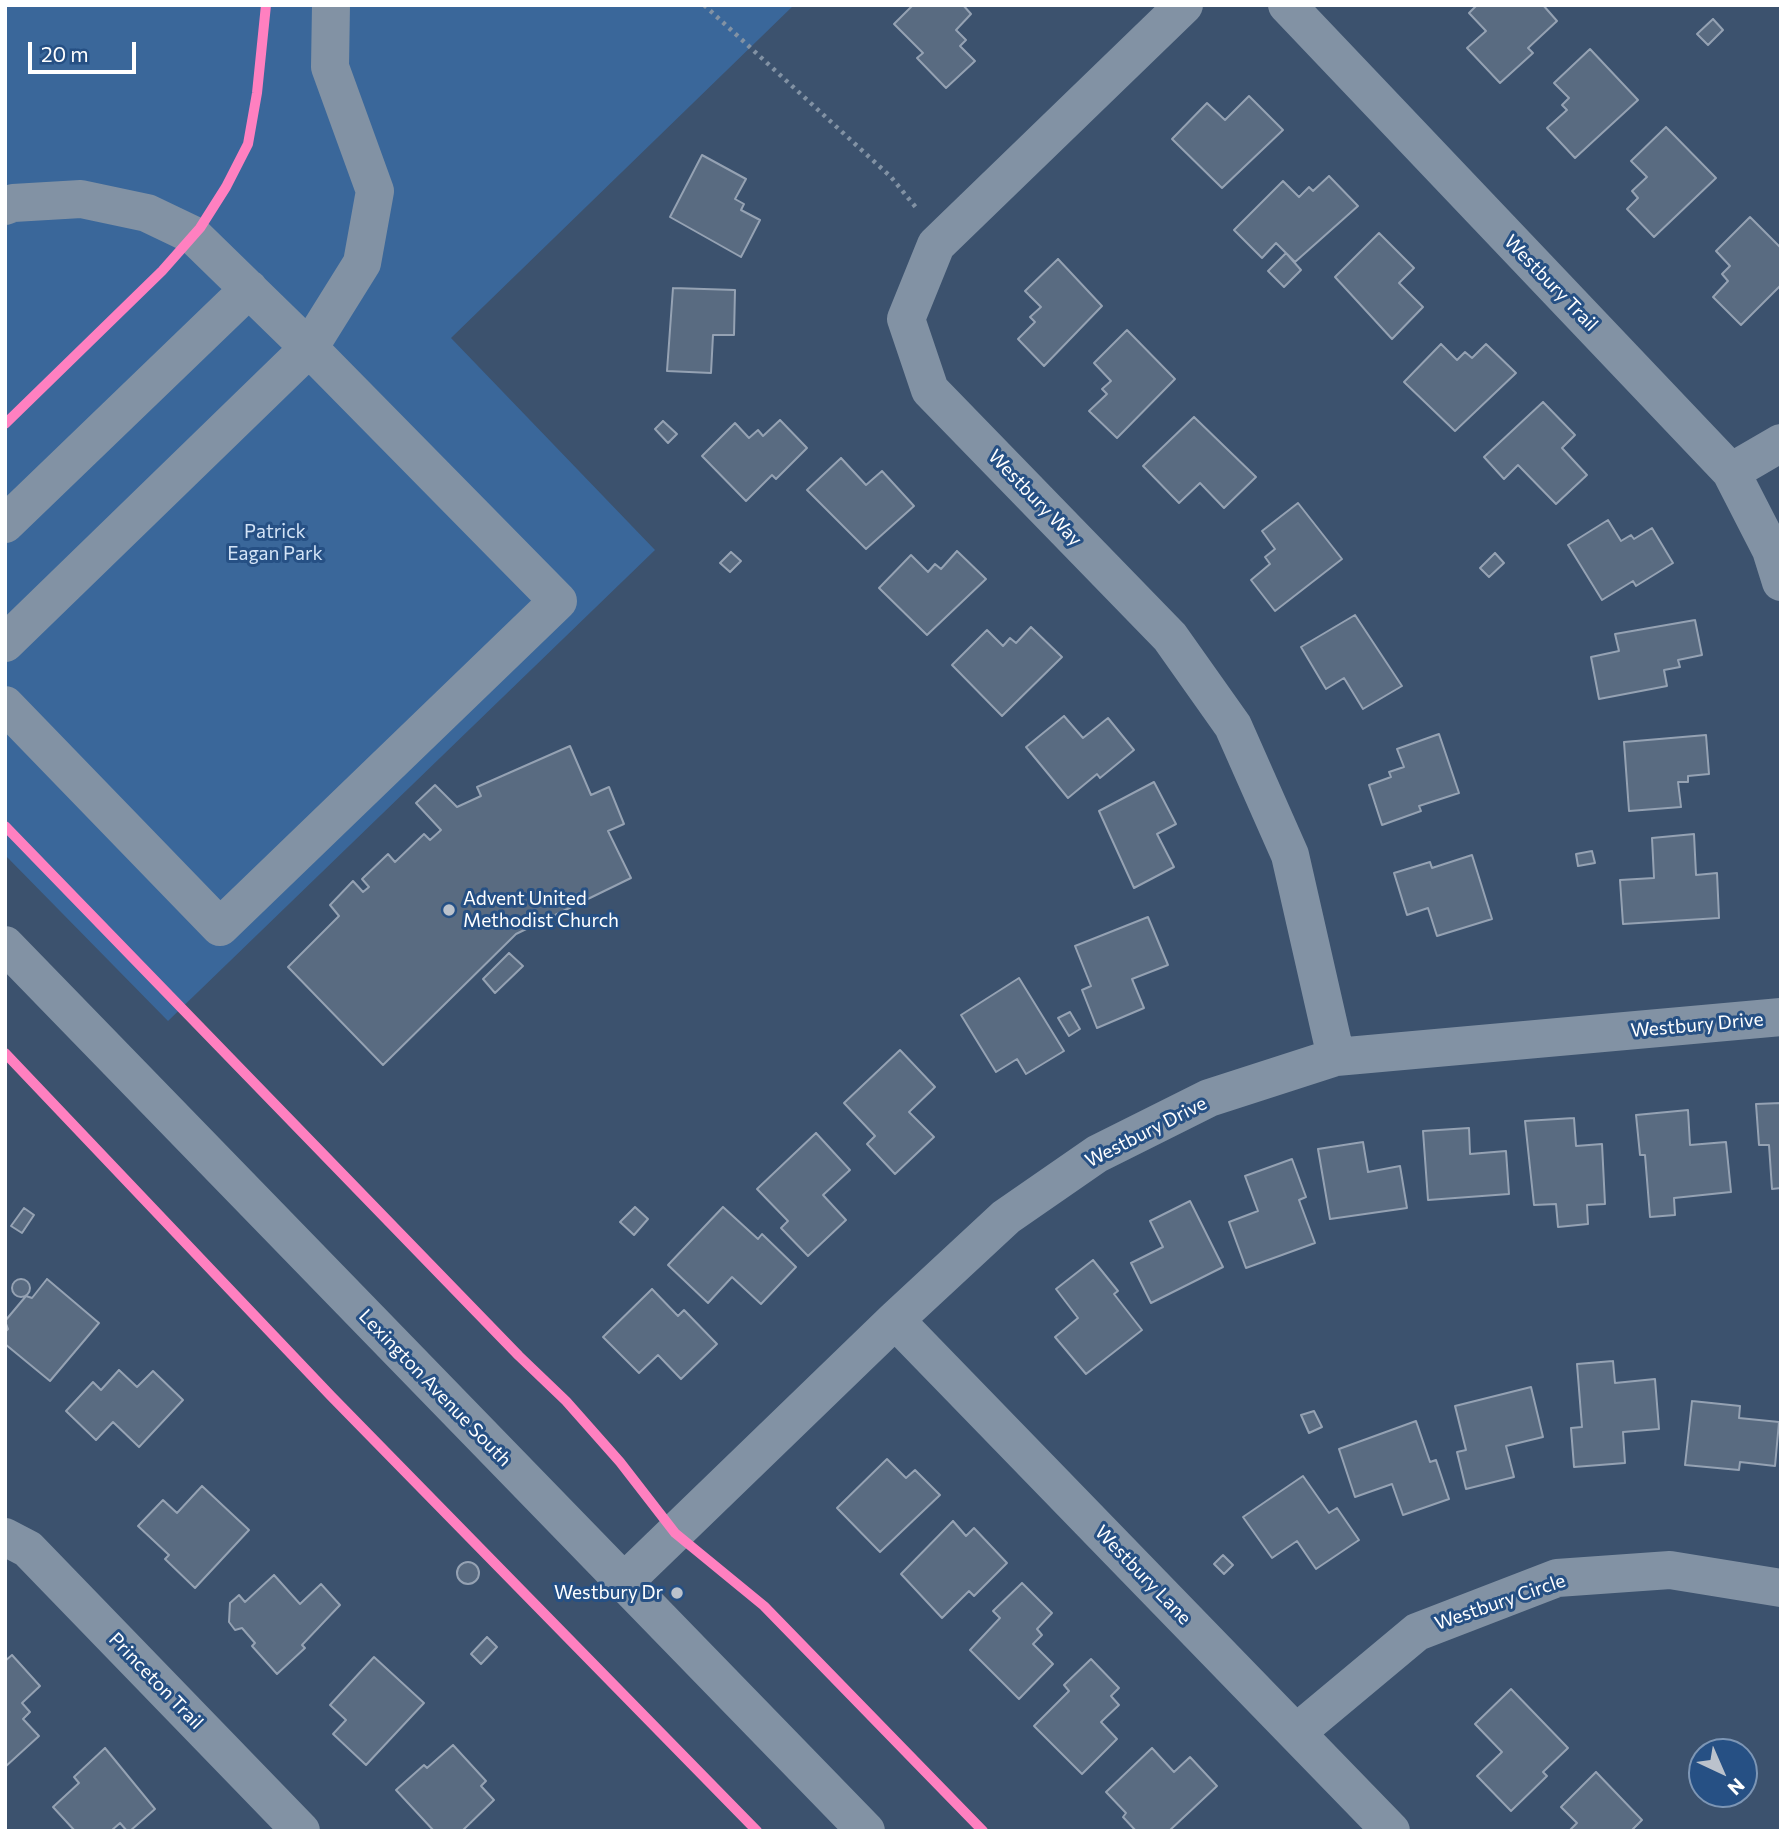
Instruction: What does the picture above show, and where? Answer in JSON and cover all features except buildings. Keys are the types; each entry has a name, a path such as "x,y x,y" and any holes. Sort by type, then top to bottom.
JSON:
{"street":[{"path":"5,643 309,348 362,262 374,191 330,67 331,5"},
{"name":"Westbury Way","path":"1184,5 936,245 906,319 930,390 1170,637 1233,726 1290,855 1336,1057"},
{"name":"Westbury Trail","path":"1287,5 1731,472 1771,550 1781,582"},
{"path":"5,206 13,203 82,199 147,213 193,235 309,348 558,601 220,927 5,705"},
{"path":"5,524 249,289"},
{"path":"1731,472 1781,443"},
{"name":"Lexington Avenue South","path":"5,945 866,1831"},
{"name":"Westbury Drive","path":"625,1582 1006,1216 1097,1154 1209,1098 1336,1057 1781,1017"},
{"name":"Westbury Lane","path":"895,1320 1391,1831"},
{"name":"Princeton Trail","path":"5,1537 28,1549 301,1831"},
{"name":"Westbury Circle","path":"1296,1733 1417,1632 1558,1578 1670,1570 1781,1588"}],"path":[{"path":"704,5 891,177 921,213 936,245"}],"green space":[{"name":"Patrick Eagan Park","path":"5,5 794,5 451,338 655,550 168,1021 5,855"}],"cycle path":[{"path":"5,424 162,271 200,228 226,187 248,144 257,93 266,5"},
{"path":"5,826 519,1356 566,1401 620,1462 675,1533 764,1606 983,1831"},
{"path":"5,1053 331,1396 757,1831"}],"place":[{"name":"Advent United Methodist Church","path":"449,910"},
{"name":"Westbury Dr","path":"677,1593"}]}
